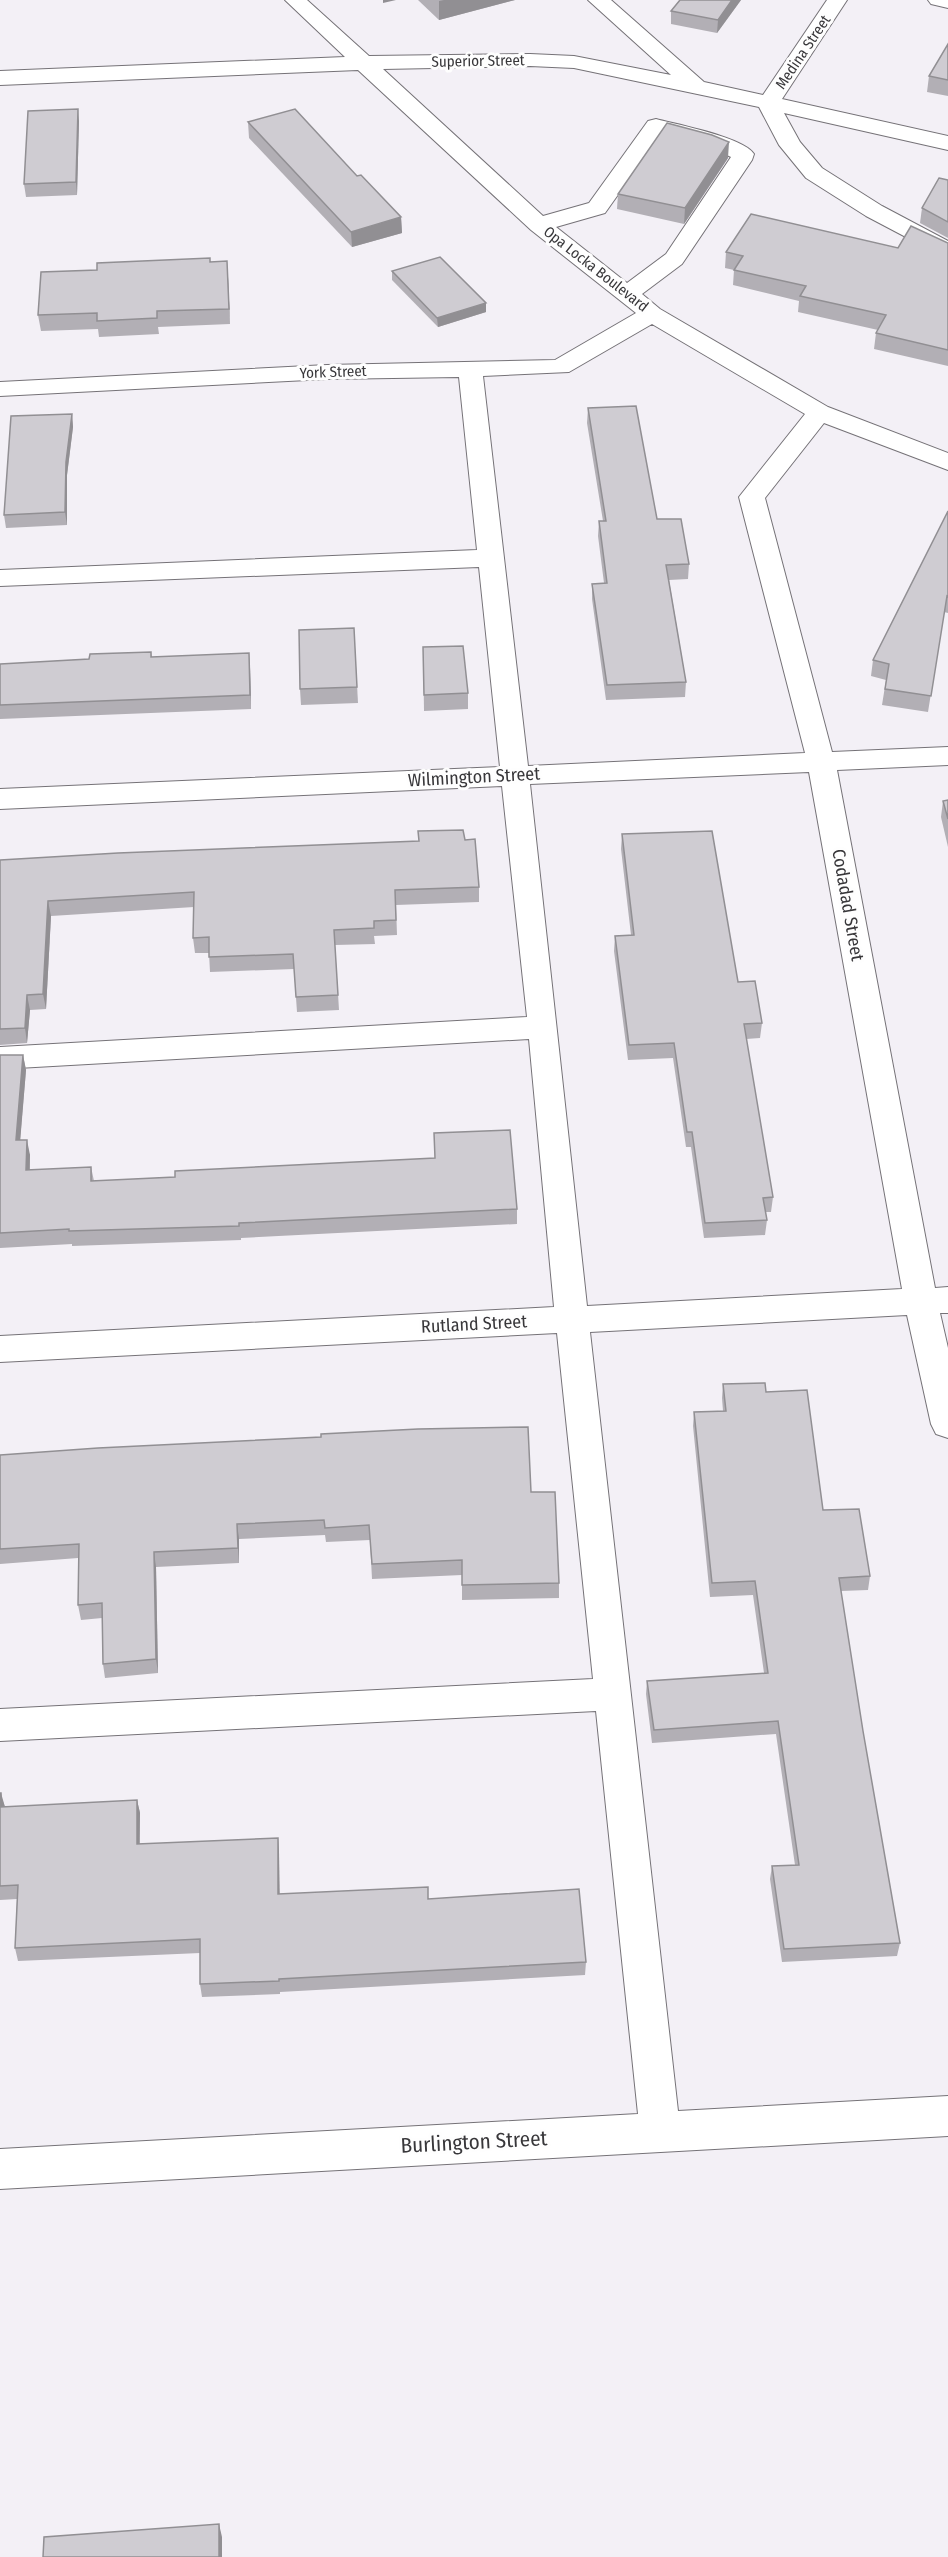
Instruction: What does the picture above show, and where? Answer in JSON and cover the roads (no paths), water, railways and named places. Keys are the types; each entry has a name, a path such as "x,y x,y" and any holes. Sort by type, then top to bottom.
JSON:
{"street":[{"name":"Opa Locka Boulevard","path":"295,0 539,225 652,314 819,412 948,462"},
{"path":"598,0 697,87"},
{"name":"Medina Street","path":"768,104 837,0"},
{"path":"938,0 948,2"},
{"name":"Superior Street","path":"0,78 362,63 530,60 574,63 697,87 948,143"},
{"path":"768,104 790,145 814,173 874,211 948,250"},
{"path":"539,225 597,208 656,126 720,143 743,154 674,259 628,293"},
{"name":"York Street","path":"0,388 327,372 560,367 652,314"},
{"path":"470,369 489,558 543,1028 572,1319 660,2132"},
{"name":"Codadad Street","path":"819,412 752,497 821,762 934,1301 948,1424"},
{"path":"0,578 489,558"},
{"name":"Wilmington Street","path":"0,799 948,756"},
{"path":"0,1058 543,1028"},
{"name":"Rutland Street","path":"0,1348 934,1301"},
{"path":"0,1725 612,1694"},
{"name":"Burlington Street","path":"0,2169 948,2116"}]}
